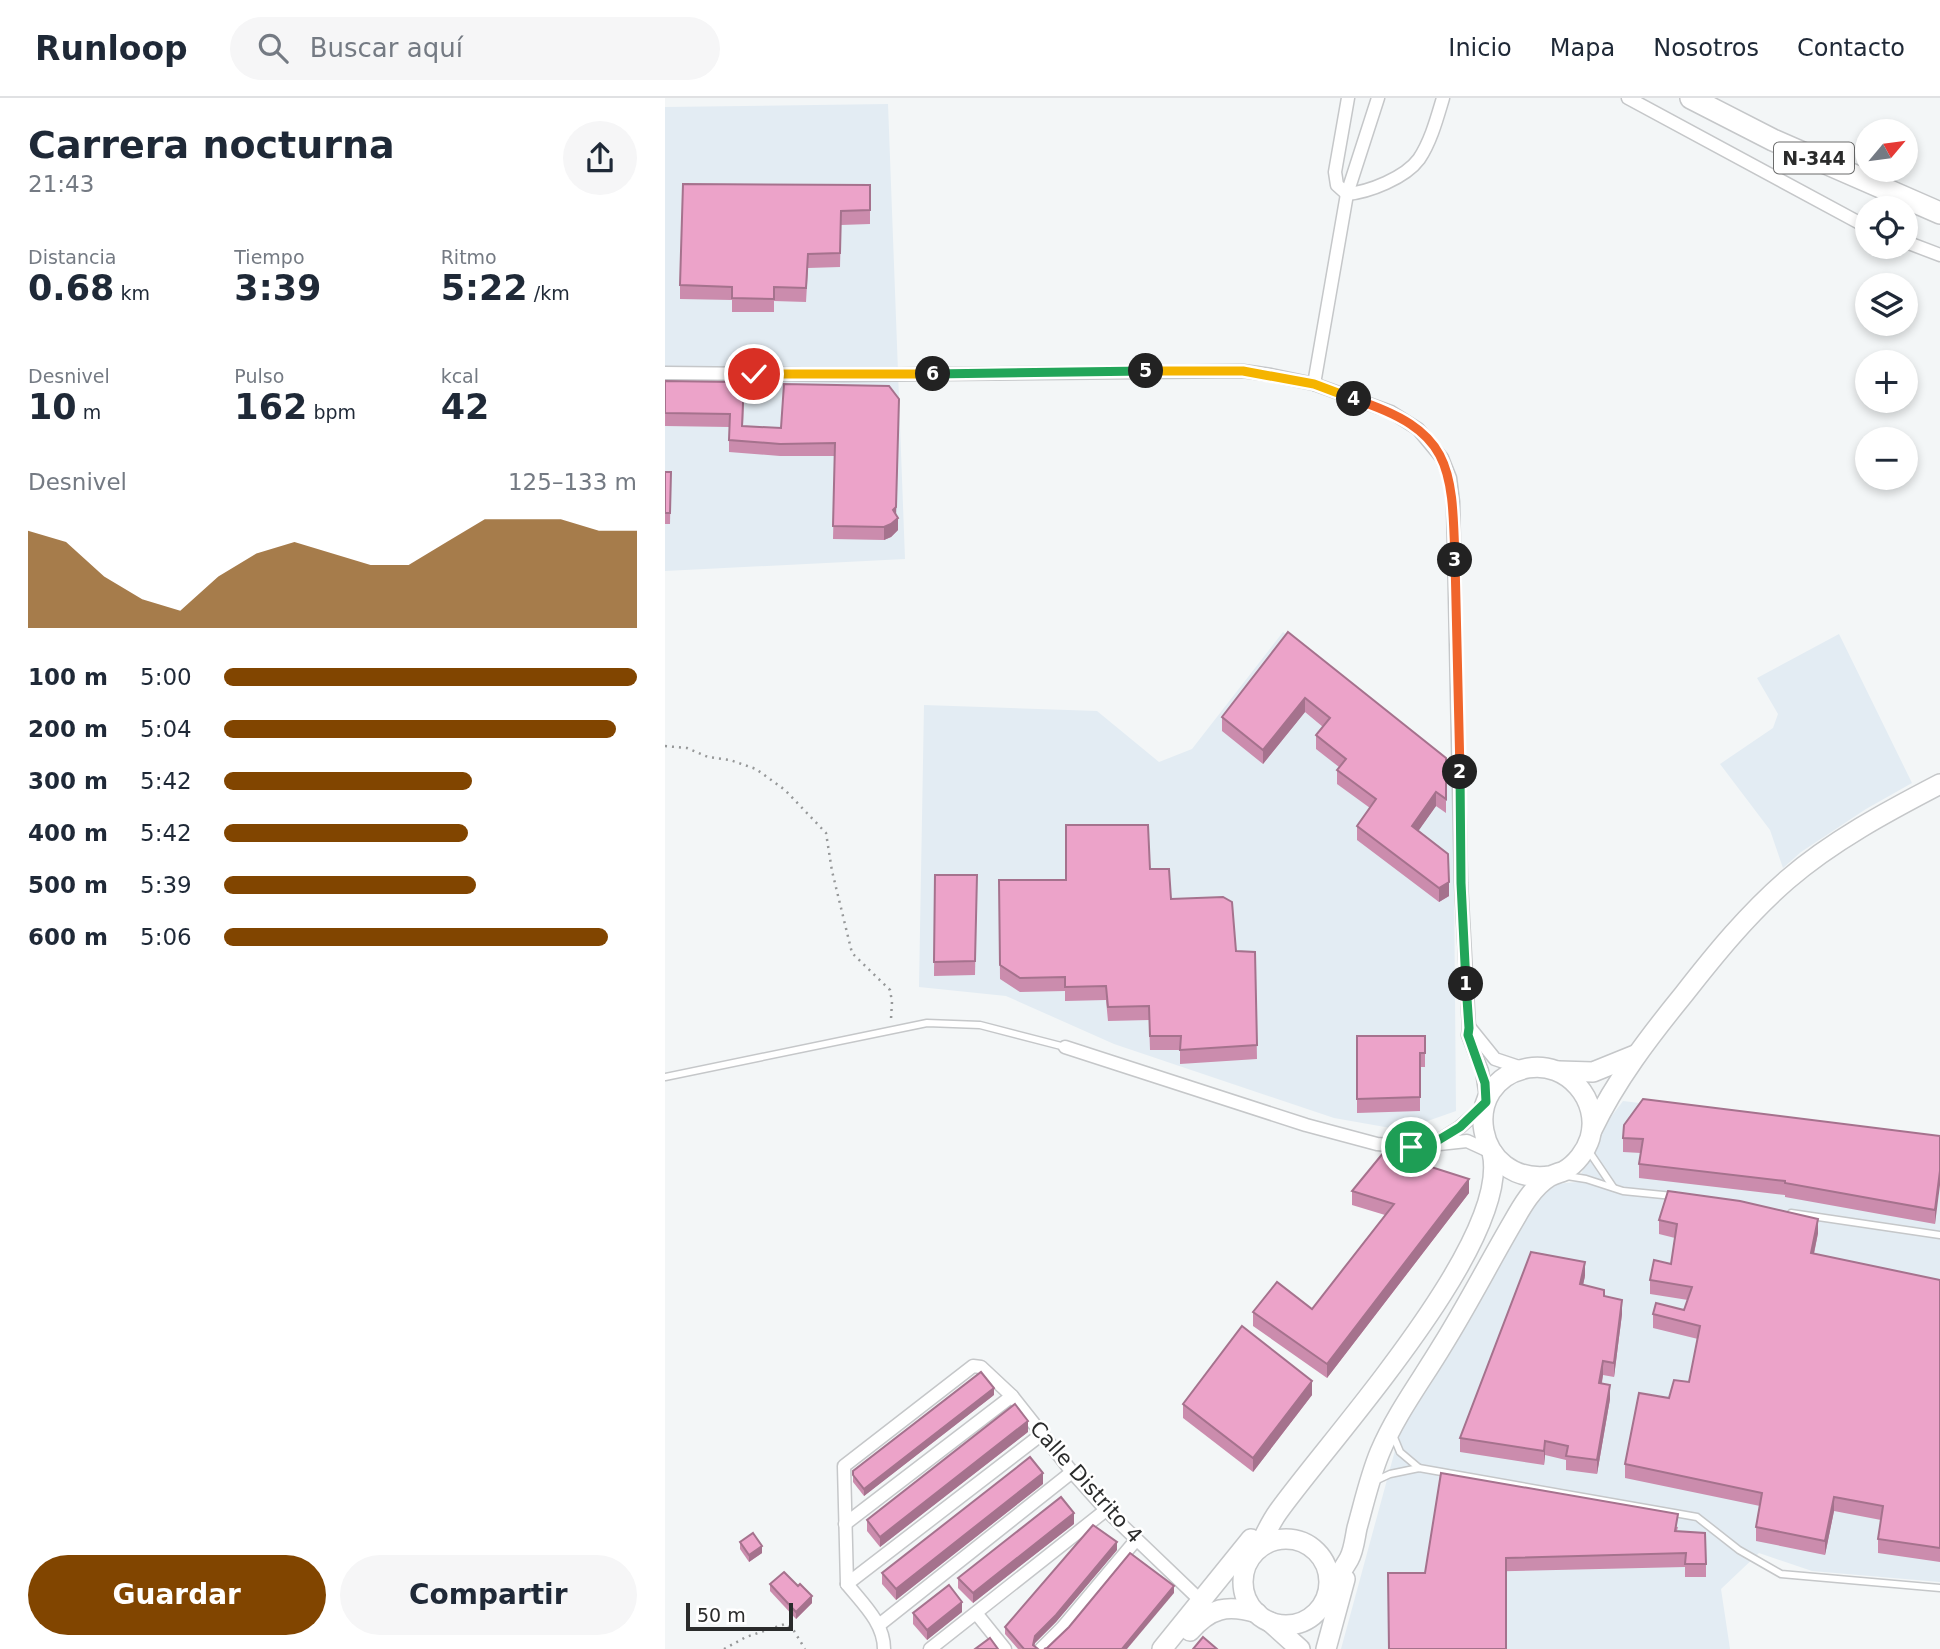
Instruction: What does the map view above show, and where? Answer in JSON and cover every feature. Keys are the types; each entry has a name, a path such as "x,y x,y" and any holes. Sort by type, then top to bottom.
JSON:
{"highway":[{"name":"N-344","path":"1691,98 1779,143 1940,213"},
{"path":"1779,143 1940,199"}],"main road":[{"path":"1491,1152 1499,1161 1528,1177 1551,1176 1565,1170 1577,1160 1635,1055 1735,930 1789,878 1897,807 1940,784"},
{"path":"1300,1649 1263,1617 1246,1598 1243,1580 1252,1556 1276,1514 1388,1372 1434,1306 1476,1232 1487,1206 1495,1169 1483,1129 1486,1103 1497,1085 1505,1078 1525,1069 1593,1072 1635,1055"},
{"path":"1555,1070 1566,1076 1584,1093 1592,1117 1589,1138"},
{"path":"1325,1649 1380,1453 1524,1203 1551,1176"},
{"path":"1162,1649 1258,1530 1276,1514"},
{"path":"1201,1601 1214,1594 1231,1574 1268,1542 1280,1539 1305,1543 1323,1559 1330,1583 1328,1595"},
{"path":"1174,1649 1207,1614 1224,1608 1241,1608 1289,1625 1309,1619 1323,1604 1349,1558"}],"street":[{"path":"1347,98 1335,172 1337,186 1347,194 1364,192 1389,181 1418,160 1432,133 1443,98"},
{"path":"1314,384 1347,194 1378,98"},
{"path":"1628,98 1855,221"},
{"path":"1918,247 1940,255"},
{"path":"665,373 843,375 1243,371 1314,384 1391,412 1418,429 1442,458 1450,478 1454,513 1461,895 1468,1035 1485,1083 1486,1103 1460,1127 1432,1144"},
{"path":"1469,1028 1495,1059 1525,1069"},
{"path":"1065,1047 1306,1125 1377,1144 1411,1147 1467,1141 1491,1152"},
{"name":"Calle Distrito 4","path":"845,1524 844,1466 973,1366 981,1367 1012,1396 1106,1510 1201,1601"},
{"path":"884,1649 884,1635 879,1625 847,1584 845,1524 1012,1396"},
{"path":"847,1584 1042,1434"},
{"path":"879,1625 1072,1472"},
{"path":"930,1649 1106,1510"},
{"path":"1041,1649 1136,1540"},
{"path":"976,1613 1005,1649"}],"lane":[{"path":"665,1077 927,1023 969,1024 998,1029 1065,1047"},
{"path":"1589,1138 1614,1189"},
{"path":"1551,1176 1575,1176 1614,1189 1683,1197"},
{"path":"1777,1211 1940,1235"},
{"path":"1391,1430 1400,1452 1419,1468"},
{"path":"1368,1488 1390,1474 1419,1468 1697,1517 1739,1550 1781,1574 1940,1588"}],"path":[{"path":"665,746 687,748 708,757 730,760 756,769 785,790 826,833 832,871 852,953 890,990 890,1030"},
{"path":"724,1649 756,1633 785,1625 794,1631 805,1649"}],"shaded area":[{"path":"888,104 905,559 665,571 665,107"},
{"path":"1283,632 1453,764 1456,1111 1402,1130 1334,1118 1114,1044 1006,996 919,987 924,705 1097,711 1159,762 1192,749"},
{"path":"1839,634 1912,783 1866,809 1801,852 1783,868 1770,830 1720,764 1773,728 1778,714 1757,678"},
{"path":"1623,1101 1940,1140 1940,1582 1812,1571 1759,1553 1721,1589 1730,1649 1341,1649 1400,1432 1533,1203 1556,1184 1577,1182 1608,1121"}],"building":[{"path":"683,184 870,185 870,210 841,211 840,253 808,254 806,288 774,287 774,299 732,298 732,287 680,285"},
{"path":"744,380 742,426 781,428 784,384 889,386 899,399 896,507 893,510 898,518 884,527 833,526 835,443 780,444 729,440 730,414 665,413 665,381"},
{"path":"665,472 671,472 670,513 665,513"},
{"path":"1288,632 1446,758 1446,799 1436,792 1412,826 1448,854 1449,882 1439,888 1357,826 1376,799 1337,770 1346,759 1316,735 1330,718 1305,698 1263,750 1222,717"},
{"path":"1066,825 1148,825 1150,869 1169,869 1171,899 1223,897 1232,902 1236,951 1255,952 1257,1045 1180,1050 1181,1036 1150,1036 1149,1006 1108,1007 1106,986 1065,987 1065,977 1020,978 1000,965 999,880 1066,880"},
{"path":"935,875 977,875 975,961 934,962"},
{"path":"1357,1036 1425,1036 1425,1053 1420,1053 1420,1097 1357,1099"},
{"path":"1643,1099 1940,1136 1940,1171 1935,1210 1785,1181 1639,1164 1643,1139 1623,1138 1624,1125"},
{"path":"1384,1152 1469,1179 1327,1364 1253,1312 1277,1282 1312,1309 1394,1204 1352,1191"},
{"path":"1668,1191 1740,1201 1818,1219 1811,1253 1940,1280 1940,1548 1878,1539 1883,1506 1834,1497 1825,1541 1756,1527 1762,1493 1625,1464 1639,1393 1669,1398 1674,1380 1689,1382 1700,1326 1653,1314 1656,1303 1684,1310 1692,1287 1650,1280 1654,1260 1671,1264 1677,1224 1659,1220"},
{"path":"1531,1252 1585,1262 1580,1284 1604,1290 1604,1296 1622,1300 1614,1363 1603,1361 1599,1383 1610,1385 1597,1460 1566,1456 1568,1446 1545,1441 1544,1451 1460,1438"},
{"path":"1242,1326 1312,1381 1253,1458 1183,1404"},
{"path":"981,1372 994,1388 864,1489 853,1471"},
{"path":"1015,1404 1028,1421 880,1537 867,1520"},
{"path":"1030,1457 1043,1473 896,1589 882,1573"},
{"path":"1441,1473 1678,1514 1675,1531 1705,1533 1706,1564 1685,1564 1686,1553 1506,1558 1506,1649 1389,1649 1388,1573 1425,1573"},
{"path":"1061,1497 1074,1513 973,1593 958,1578"},
{"path":"1093,1525 1117,1542 1035,1636 1033,1645 1038,1649 1024,1649 1005,1627"},
{"path":"753,1533 762,1546 749,1555 740,1542"},
{"path":"1130,1553 1174,1586 1122,1649 1044,1649 1069,1627"},
{"path":"784,1572 812,1596 796,1612 770,1584"},
{"path":"949,1585 962,1602 927,1630 913,1613"},
{"path":"1203,1637 1217,1649 1193,1649"},
{"path":"990,1638 998,1649 975,1649"}],"route":[{"path":"754,374 1243,371 1314,384 1391,412 1418,429 1430,441 1442,458 1450,478 1453,502 1461,883 1468,1035 1482,1071 1486,1104 1471,1119 1432,1144 1411,1147"}]}
